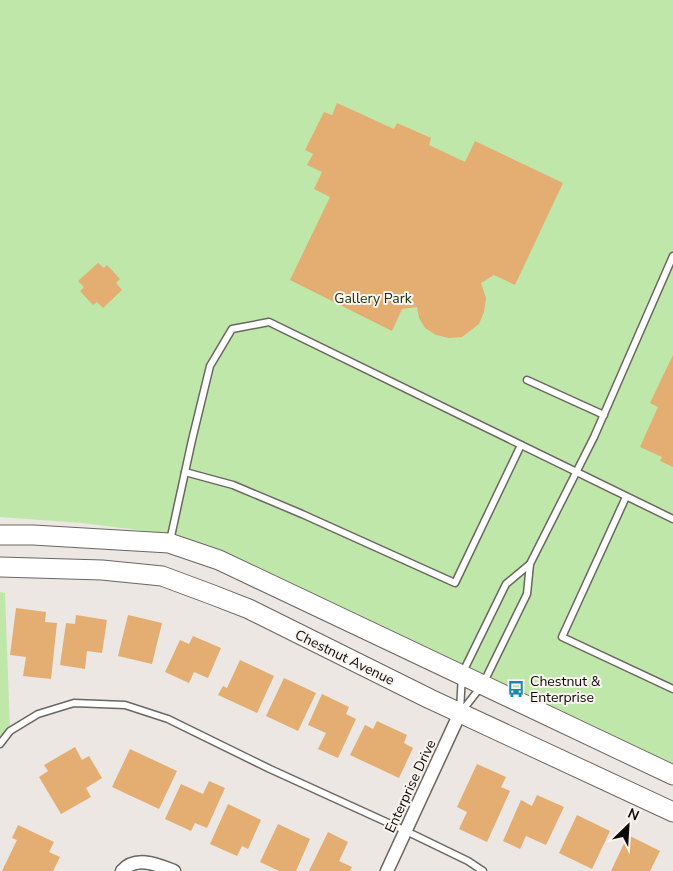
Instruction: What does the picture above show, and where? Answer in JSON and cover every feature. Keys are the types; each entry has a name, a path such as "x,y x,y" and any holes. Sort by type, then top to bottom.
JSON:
{"street":[{"path":"0,535 33,535 170,543 219,560 267,581 673,775"},
{"name":"Chestnut Avenue","path":"0,567 102,570 162,576 249,609 460,713 673,812"},
{"name":"Enterprise Drive","path":"387,871 460,713"},
{"path":"124,868 149,862 174,871"}],"lane":[{"path":"460,713 483,684 527,594 530,564 577,473 604,415 673,256"},
{"path":"170,543 184,472 210,366 232,329 269,322 673,519"},
{"path":"527,380 604,415"},
{"path":"184,472 242,488 455,583 521,446"},
{"path":"626,497 562,636 673,689"},
{"path":"460,713 462,674 506,584 530,564"},
{"path":"0,744 10,731 38,714 74,703 125,705 168,719 270,769 406,831 468,861 483,871"}],"green space":[{"name":"Gallery Park","path":"0,0 673,0 673,768 170,534 82,523 0,517"},
{"path":"0,592 5,593 10,731 0,736"}],"building":[{"path":"337,103 394,129 397,123 431,138 429,145 465,162 475,141 563,183 515,285 494,275 481,283 486,298 484,312 479,324 462,337 449,338 436,335 425,328 419,318 417,307 402,309 392,331 290,280 330,197 314,189 322,172 307,165 313,154 305,150 324,112 332,115"},
{"path":"98,263 104,268 107,265 120,279 116,283 122,290 103,308 97,302 93,305 80,291 84,287 78,281"},
{"path":"673,355 673,467 660,461 662,457 640,447 658,407 650,403"},
{"path":"16,608 46,612 45,622 57,623 51,679 23,676 26,657 10,655"},
{"path":"76,615 107,620 102,653 87,651 85,669 60,665 66,623 75,624"},
{"path":"128,615 162,623 152,664 118,656"},
{"path":"193,636 221,648 208,678 194,672 189,683 165,672 180,640 189,644"},
{"path":"240,660 274,676 257,713 218,695 223,686 227,688"},
{"path":"284,678 316,693 298,731 266,716"},
{"path":"322,694 349,707 346,714 356,719 338,758 318,749 326,733 308,725"},
{"path":"377,721 407,735 404,743 413,748 399,778 350,755 365,725 373,729"},
{"path":"75,747 82,760 89,756 102,778 86,788 91,797 61,814 39,777 48,771 44,765"},
{"path":"130,749 177,771 159,809 112,787"},
{"path":"477,764 506,777 501,787 510,791 487,842 459,829 467,812 457,807"},
{"path":"209,781 225,788 207,828 195,823 191,831 165,819 181,784 203,794"},
{"path":"537,795 564,807 546,845 526,836 520,849 503,841 521,800 532,806"},
{"path":"228,804 261,820 248,849 242,846 237,856 210,844"},
{"path":"577,815 610,831 592,869 559,853"},
{"path":"278,824 310,839 296,871 279,871 260,862"},
{"path":"18,825 54,842 49,852 60,857 53,871 2,871 17,840 12,838"},
{"path":"328,832 348,842 339,861 352,867 350,871 309,871"},
{"path":"628,835 660,851 650,871 611,871"}],"place":[{"name":"Chestnut & Enterprise","path":"516,689"}]}
